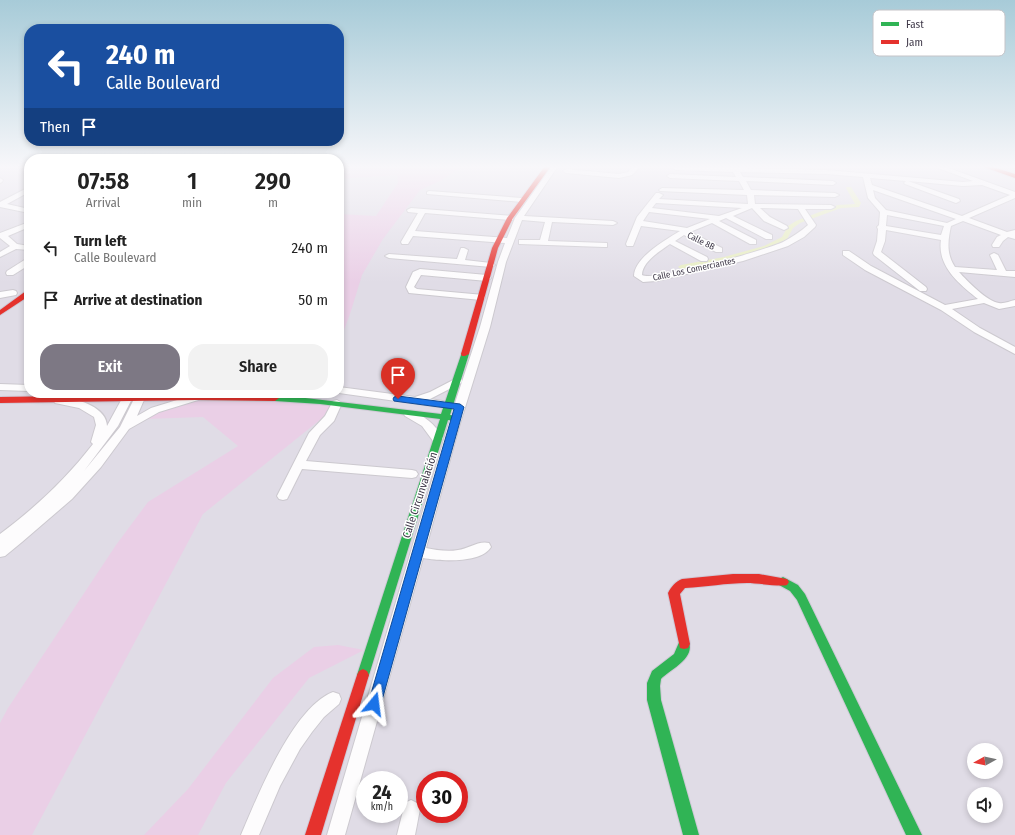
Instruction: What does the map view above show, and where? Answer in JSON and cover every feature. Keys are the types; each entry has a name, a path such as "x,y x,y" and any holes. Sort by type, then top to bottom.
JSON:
{"street":[{"path":"9,205 24,209"},
{"name":"Calle Circunvalación","path":"313,835 437,438 452,412 485,327 502,262 520,205"},
{"name":"Calle Circunvalación","path":"336,835 418,552 452,412 457,381 487,278 499,240 525,205"},
{"path":"630,244 638,224 650,205"},
{"path":"733,205 831,207"},
{"path":"878,205 884,212 948,225 993,205"},
{"path":"922,205 962,219 1013,234"},
{"path":"753,206 769,220 784,228"},
{"name":"Calle Los Comerciantes","path":"753,206 685,231 646,259 637,269 636,273 643,279 656,278 754,255 795,238 808,230 812,225 800,207"},
{"path":"411,210 515,218 613,223"},
{"path":"646,210 694,214 720,219 769,237"},
{"path":"405,242 423,211"},
{"path":"884,212 881,227 881,241 877,253 923,289"},
{"path":"720,219 753,242"},
{"path":"543,243 549,220"},
{"name":"Calle 8B","path":"638,224 685,231 719,250"},
{"path":"948,225 944,238 944,246 947,261 951,269 986,300 996,306 1015,303"},
{"path":"881,227 944,238"},
{"path":"1,235 24,230"},
{"path":"410,233 509,241"},
{"path":"996,245 1000,239 1013,234"},
{"path":"1,235 15,246 24,247"},
{"path":"670,241 704,259"},
{"path":"522,242 604,245"},
{"path":"0,255 15,246"},
{"path":"460,262 464,250"},
{"path":"846,253 874,272 944,308 976,330 1015,351"},
{"path":"994,255 1003,273"},
{"path":"389,256 491,265"},
{"path":"10,273 24,264"},
{"path":"951,269 1015,274"},
{"path":"481,298 417,292 412,291 410,287 416,274 420,272 487,278"},
{"path":"0,295 24,290"},
{"path":"0,316 16,302 24,292"},
{"path":"0,302 13,293"},
{"path":"944,308 986,300"},
{"path":"0,313 16,302"},
{"path":"412,401 434,394 457,381"},
{"path":"0,387 24,388"},
{"path":"344,391 412,401 452,412"},
{"path":"0,400 92,398"},
{"path":"0,552 47,515 70,494 103,458 125,427 133,398"},
{"path":"0,541 57,493 96,447 133,398"},
{"path":"125,427 155,410 193,398"},
{"path":"317,398 337,403 409,414 452,412"},
{"path":"50,400 82,406 90,409 97,415 101,421 96,447"},
{"path":"283,496 315,433 330,418 337,403"},
{"path":"409,414 428,425 434,431 437,438"},
{"path":"299,464 412,474"},
{"path":"418,552 443,557 458,557 475,552 484,547"},
{"path":"691,835 654,700 654,681 661,669 677,662 683,651 682,635 674,603 674,592 682,584 764,578 784,582 796,590 801,597 914,835"},
{"path":"250,835 270,787 296,740 313,716 333,699"},
{"path":"406,835 411,809"}],"shaded area":[{"path":"0,205 24,205 24,398 344,398 344,205 1015,205 1015,835 0,835"},
{"path":"383,205 409,205 383,239 362,275 344,330 344,214 376,216"},
{"path":"195,401 334,403 326,415 203,514 32,835 0,835 0,723 8,708 116,545 148,502 238,446 203,417 145,419 161,408"},
{"path":"338,645 364,650 309,678 226,783 198,835 144,835 188,789 273,678 314,647"}],"waterway":[{"path":"681,267 725,259 766,247 785,238 790,227 798,222 840,206 857,205"}],"traffic: fast":[{"path":"363,675 465,354"},
{"path":"275,398 454,418"},
{"path":"783,582 794,588 801,597 914,835"},
{"path":"684,644 679,658 657,675 653,688 654,700 691,835"}],"traffic: jam":[{"path":"465,354 495,248 510,218 520,205"},
{"path":"0,313 24,296"},
{"path":"0,400 131,398"},
{"path":"684,644 674,593 682,584 746,578 771,579 783,582"},
{"path":"313,835 363,675"}],"route":[{"path":"374,704 460,407 398,399"}]}
